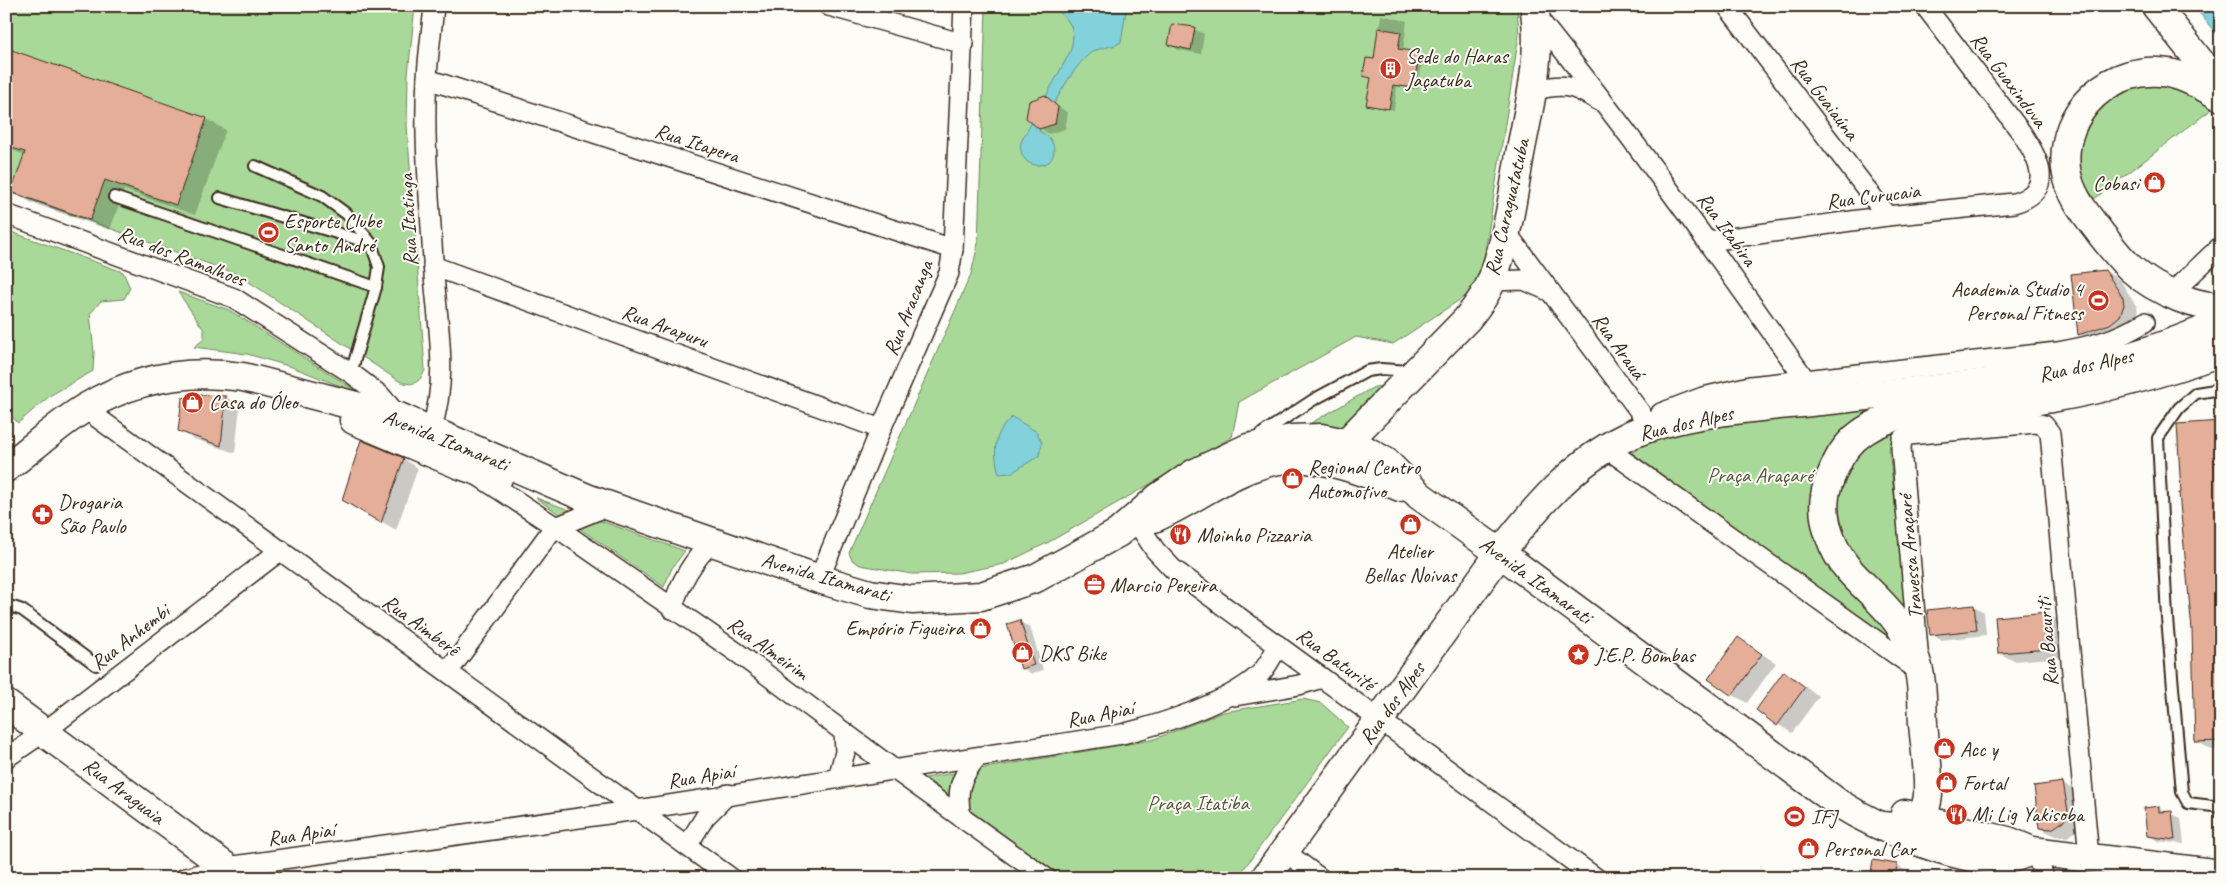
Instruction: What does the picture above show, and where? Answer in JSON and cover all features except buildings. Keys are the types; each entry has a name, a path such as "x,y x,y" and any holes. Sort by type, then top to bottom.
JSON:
{"main road":[{"path":"2156,6 2221,88"},
{"name":"Rua Caraguatatuba","path":"1346,443 1467,319 1482,301 1491,281 1506,232 1532,91 1536,51 1535,11"},
{"path":"2221,97 2188,80 2170,74 2152,72 2134,74 2116,80 2100,89 2087,101 2076,116 2069,133 2066,151 2068,178 2078,204 2118,257 2148,284 2191,302 2221,307"},
{"name":"Rua dos Alpes","path":"1265,878 1500,553 1557,487 1593,457 1646,424 1740,410 2049,374 2122,359 2161,347 2221,323"},
{"path":"1919,672 1909,641 1900,627 1838,556 1826,518 1825,496 1834,470 1848,446 1862,431 1877,422 1908,413 2016,403 2090,391 2169,371 2221,352"},
{"name":"Avenida Itamarati","path":"6,468 84,408 138,383 183,374 220,374 243,377 399,418 599,503 819,579 870,594 912,600 980,596 1036,578 1130,525 1168,512 1233,476 1256,466 1278,460 1324,460 1344,465 1376,476 1420,496"},
{"name":"Avenida Itamarati","path":"270,385 458,464 523,485 599,503"},
{"path":"353,420 417,435 431,430"},
{"name":"Avenida Itamarati","path":"1130,525 1159,497 1193,474 1248,448 1292,439 1321,438 1346,443 1366,450 1386,462 1420,496 1796,772 1845,807 1882,826 1938,848 1978,857 2003,860 2034,852 2089,856 2194,874 2221,874"},
{"path":"1278,460 1299,453 1333,451 1346,443"},
{"name":"Travessa Araçaré","path":"1919,672 1928,794 1921,819"},
{"name":"Rua Araguaia","path":"6,704 234,872"},
{"name":"Avenida Itamarati","path":"1796,772 1868,801 1921,819 2008,841 2034,852"},
{"path":"1882,826 1902,828 1913,825 1921,819"}],"street":[{"name":"Rua Itatinga","path":"431,430 438,410 442,380 433,266 427,136 427,79 434,6"},
{"path":"830,6 964,44"},
{"name":"Rua Aracanga","path":"819,579 881,429 949,273 953,249 964,44 964,6"},
{"name":"Rua Guaiaúna","path":"1727,6 1887,216"},
{"name":"Rua Guaxinduva","path":"1925,6 2021,132 2034,152 2040,170 2038,187"},
{"name":"Rua Itabira","path":"1535,11 1609,106 1709,242 1805,379"},
{"name":"Rua Itapera","path":"427,79 953,249"},
{"name":"Rua Itabira","path":"1532,91 1551,86 1566,85 1581,89 1609,106"},
{"name":"Rua Curucaia","path":"1709,242 1887,216 2014,203 2030,197 2038,187"},
{"name":"Rua dos Ramalhoes","path":"6,214 224,293 252,308 351,373 380,395 399,418"},
{"name":"Rua Arauá","path":"1506,232 1552,292 1646,424"},
{"path":"2182,283 2221,246"},
{"name":"Rua Arapuru","path":"433,266 881,429"},
{"path":"1491,281 1524,280 1552,292"},
{"name":"Rua dos Alpes","path":"1646,424 1703,397 1725,391 1805,379 2057,352 2111,341 2125,335 2145,322"},
{"name":"Rua Aimberê","path":"84,408 731,878"},
{"name":"Travessa Araçaré","path":"1919,672 1900,448 1902,440 1909,435 2035,423 2044,425"},
{"name":"Rua Bacuriti","path":"2044,425 2050,433 2089,856"},
{"path":"1606,448 1919,672"},
{"name":"Rua Almeirim","path":"458,464 556,527 739,654 895,770 1046,878"},
{"path":"448,672 542,542 556,527 599,503"},
{"name":"Rua Baturité","path":"1130,525 1173,568 1596,878"},
{"path":"672,609 686,574 698,556 712,542"},
{"name":"Rua Anhembi","path":"6,758 44,732 280,550"},
{"name":"Rua Apiaí","path":"185,878 637,810 728,794 976,758 1122,734 1172,720 1219,699 1260,674 1270,662 1278,645"},
{"name":"Rua Apiaí","path":"1219,699 1299,686 1322,678"},
{"path":"838,778 844,752 844,732"},
{"path":"961,816 959,803 961,780 976,758"},
{"path":"687,846 705,817 728,794"},
{"path":"1284,851 1320,878"},
{"path":"2034,852 2044,878"}],"lane":[{"path":"255,166 322,196 348,215 371,243 379,267 376,287 351,373"},
{"path":"114,197 376,287"},
{"path":"220,198 371,243"},
{"path":"1248,448 1264,432 1313,400 1368,371 1381,369 1416,371"},
{"path":"2221,389 2196,393 2179,408 2158,438 2167,618 2182,792 2188,803 2221,807"},
{"path":"6,610 13,607 22,610 96,664"}],"green space":[{"name":"Esporte Clube Santo André","path":"6,6 415,6 408,74 407,125 425,370 421,378 412,384 399,381 237,274 6,191"},
{"path":"986,6 1517,6 1519,35 1484,259 1473,291 1393,344 1356,337 1239,402 1232,437 1049,542 1004,564 959,573 912,574 860,565 852,560 849,553 971,274 978,244"},
{"path":"2154,83 2195,94 2212,109 2089,203 2078,169 2081,137 2097,109 2123,89"},
{"path":"6,230 123,272 130,288 124,299 101,301 90,314 94,352 93,371 51,395 18,423 6,410"},
{"path":"178,292 229,310 363,395 292,367 247,354 194,347 204,339 204,330"},
{"path":"1383,386 1339,431 1297,431 1374,387"},
{"name":"Praça Araçaré","path":"1903,402 1817,488 1893,639 1891,641 1632,453 1640,445 1692,426"},
{"name":"Praça Araçaré","path":"1912,422 1894,436 1889,449 1907,611 1852,560 1836,523 1837,486 1862,444"},
{"path":"536,498 685,551 672,568 664,587"},
{"name":"Praça Itatiba","path":"1303,699 1321,703 1348,727 1237,878 1064,878 925,778 1152,740 1223,712"}],"water":[{"path":"1051,6 1125,6 1126,10 1121,42 1096,50 1088,55 1074,71 1061,91 1039,131 1051,140 1054,153 1049,162 1037,165 1028,162 1024,158 1021,142 1070,52 1073,37 1068,21"},
{"path":"2194,6 2221,6 2221,40"},
{"path":"1012,417 1037,432 1042,443 1039,456 1011,473 999,474 995,451 996,443 1001,430"}],"place":[{"name":"Sede do Haras Jaçatuba","path":"1390,68"},
{"name":"Cobasi","path":"2155,183"},
{"name":"Esporte Clube Santo André","path":"268,233"},
{"name":"Academia Studio 4 Personal Fitness","path":"2099,301"},
{"name":"Casa do Óleo","path":"193,402"},
{"name":"Regional Centro Automotivo","path":"1292,479"},
{"name":"Drogaria São Paulo","path":"42,514"},
{"name":"Atelier Bellas Noivas","path":"1410,524"},
{"name":"Moinho Pizzaria","path":"1181,535"},
{"name":"Marcio Pereira","path":"1094,585"},
{"name":"Empório Figueira","path":"980,628"},
{"name":"DKS Bike","path":"1023,653"},
{"name":"J.E.P. Bombas","path":"1579,655"},
{"name":"Acc y","path":"1944,749"},
{"name":"Fortal","path":"1947,783"},
{"name":"Mi Lig Yakisoba","path":"1956,814"},
{"name":"IFJ","path":"1795,817"},
{"name":"Personal Car","path":"1808,849"}]}
